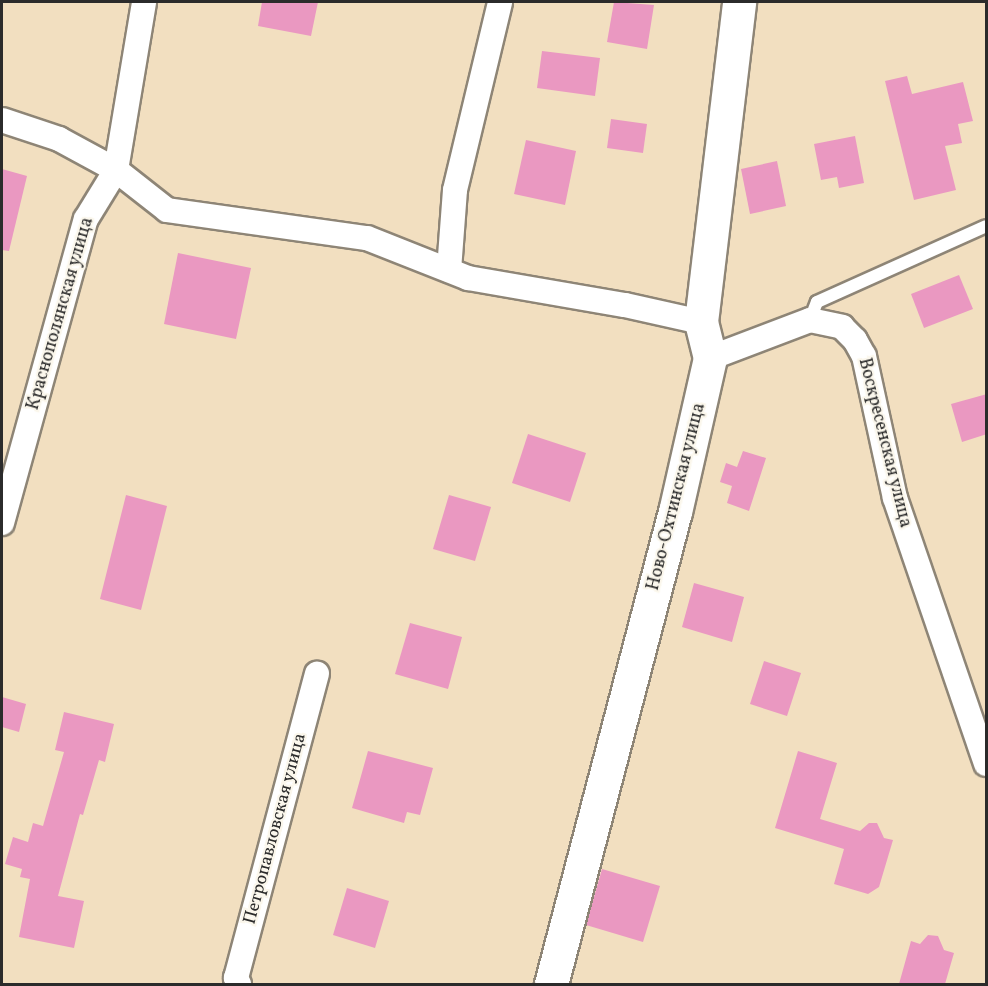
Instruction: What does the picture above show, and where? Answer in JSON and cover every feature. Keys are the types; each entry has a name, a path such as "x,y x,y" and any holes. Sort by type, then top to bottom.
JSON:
{"street":[{"name":"Краснополянская улица","path":"2,523 86,219 116,170 144,2"},
{"path":"449,270 455,190 500,2"},
{"name":"Ново-Охтинская улица","path":"551,984 675,512 711,358 701,322 739,2"},
{"path":"2,120 59,139 116,170 167,210 368,238 468,278 625,305 701,322"},
{"path":"711,358 810,320"},
{"name":"Воскресенская улица","path":"810,320 842,327 855,340 864,356 895,498 987,764"},
{"name":"Петропавловская улица","path":"238,984 236,978 317,674"}],"lane":[{"path":"810,320 817,302 987,226"}],"building":[{"path":"262,2 318,2 311,36 258,26"},
{"path":"614,2 654,5 647,49 607,42"},
{"path":"542,51 600,58 595,96 537,88"},
{"path":"907,76 912,94 963,82 973,121 958,124 962,143 945,146 956,190 914,200 885,81"},
{"path":"611,119 647,124 643,153 607,148"},
{"path":"855,136 864,183 839,188 837,177 821,180 814,144"},
{"path":"526,140 576,151 565,205 514,194"},
{"path":"777,161 786,206 750,214 741,169"},
{"path":"2,169 27,176 9,251 2,250"},
{"path":"178,253 251,268 236,339 164,324"},
{"path":"959,275 973,309 924,328 911,294"},
{"path":"987,394 987,434 962,442 951,404"},
{"path":"528,434 586,453 570,502 512,483"},
{"path":"743,451 766,458 749,511 727,503 732,486 720,482 726,463 737,467"},
{"path":"126,495 167,506 141,610 100,599"},
{"path":"449,495 491,507 475,561 433,549"},
{"path":"694,583 744,597 732,642 682,627"},
{"path":"410,623 462,637 448,689 395,674"},
{"path":"764,661 801,673 787,716 750,704"},
{"path":"2,697 26,704 19,732 2,727"},
{"path":"64,712 114,724 105,762 99,760 83,815 80,814 58,896 84,901 74,948 19,937 30,879 20,877 22,869 5,864 13,837 28,842 33,823 43,826 64,752 55,750"},
{"path":"368,751 433,768 420,815 407,812 404,823 352,808"},
{"path":"798,751 837,763 820,819 860,831 869,823 877,823 884,838 893,840 879,887 868,894 834,884 844,849 775,828"},
{"path":"602,869 660,886 643,942 586,925"},
{"path":"347,888 389,901 375,948 333,935"},
{"path":"928,935 938,936 944,950 954,953 945,984 899,984 911,941 920,944"}]}
